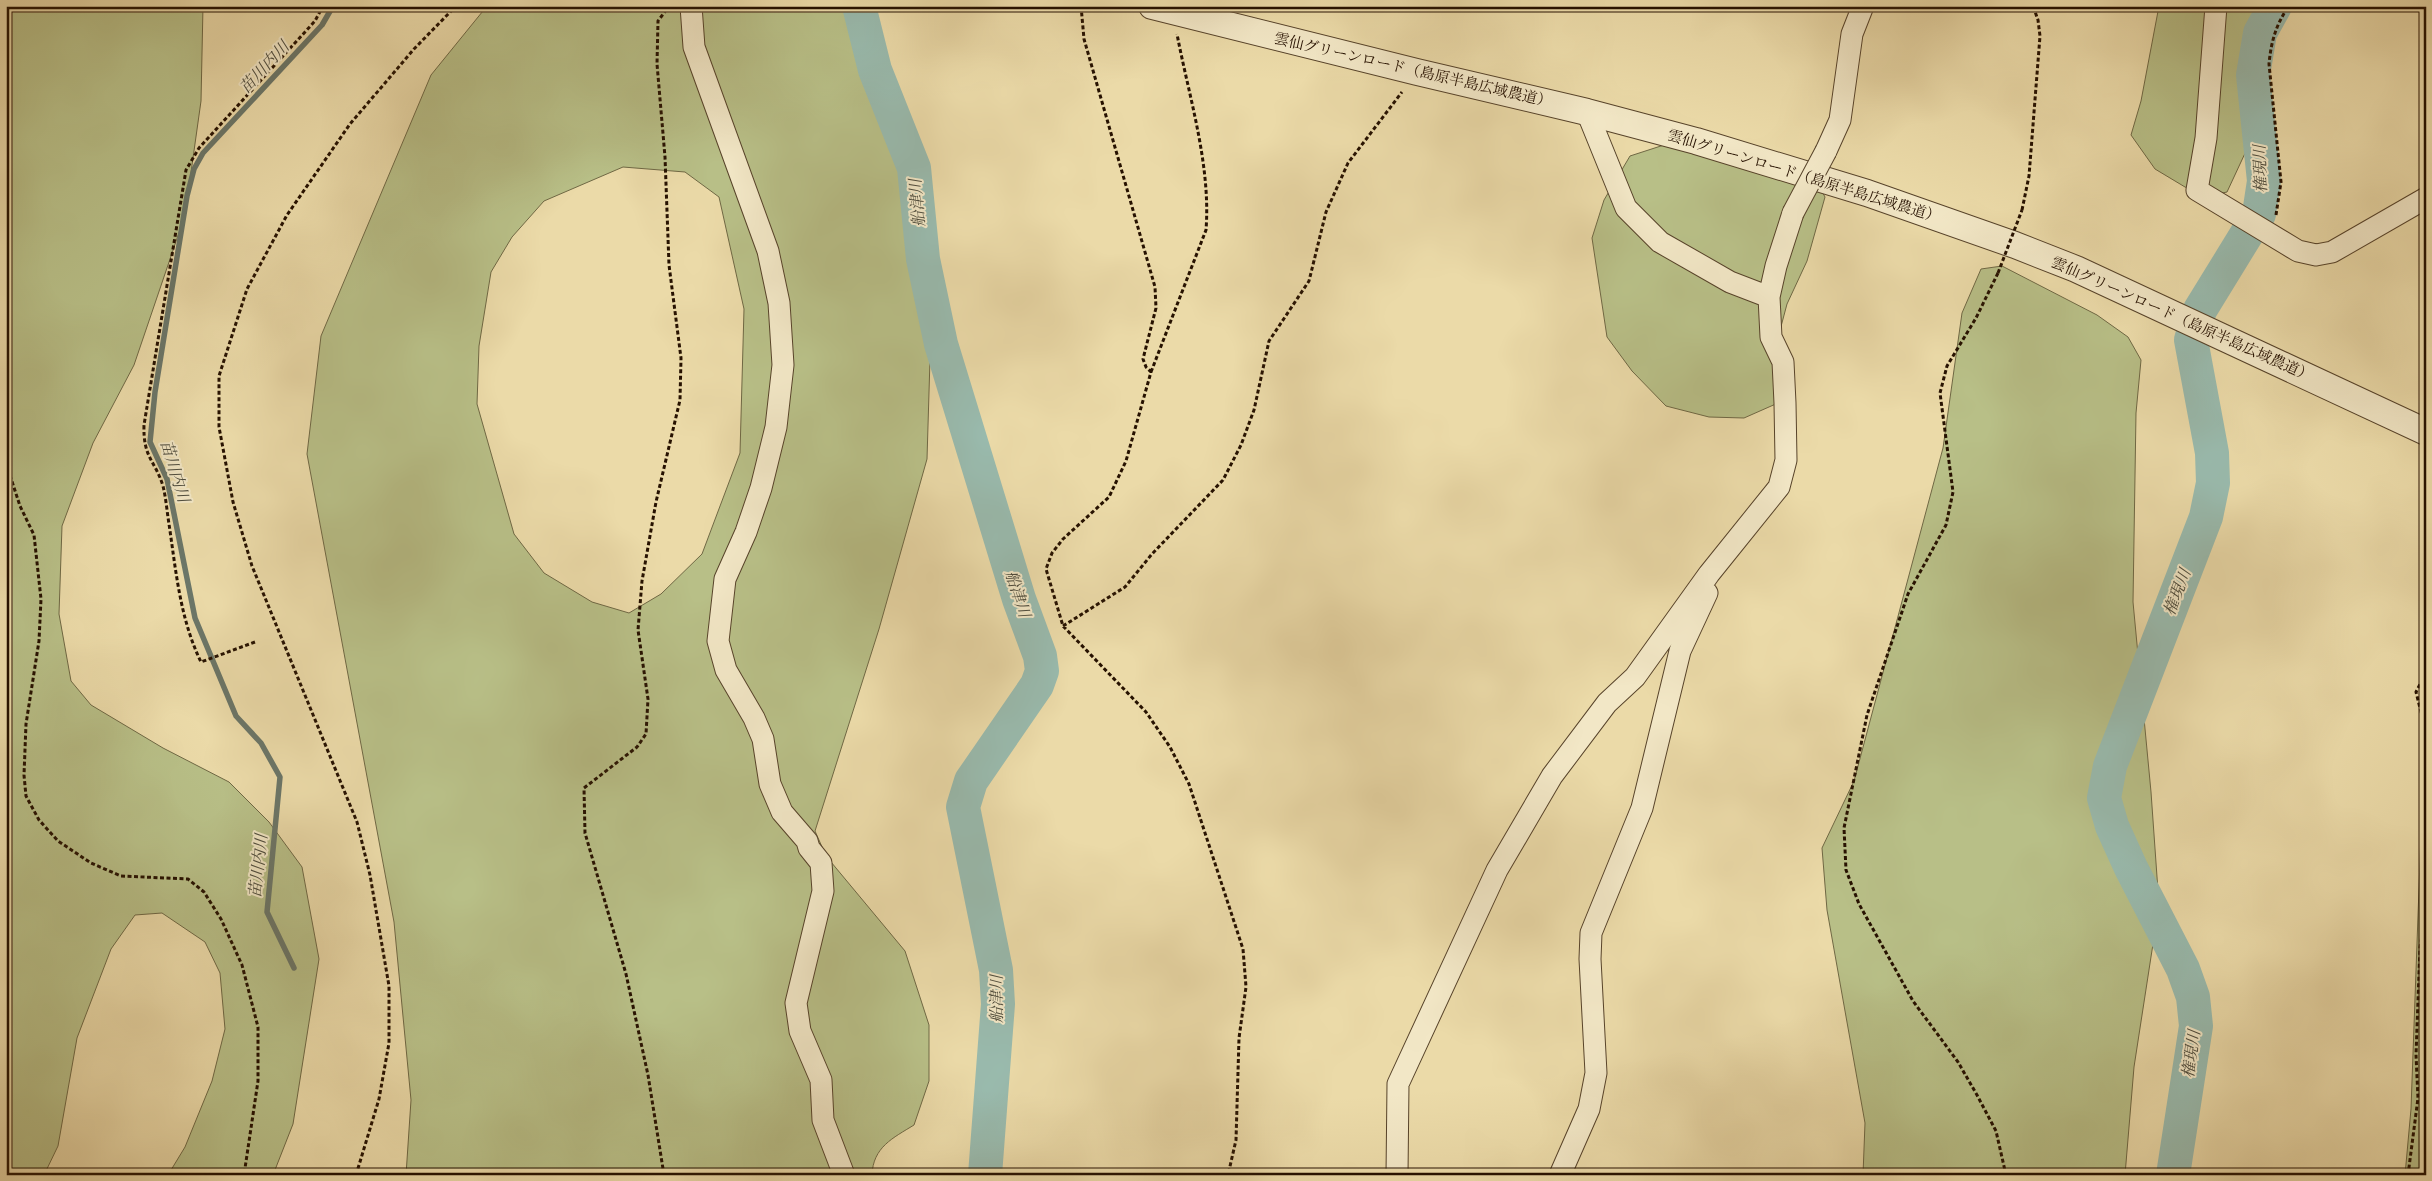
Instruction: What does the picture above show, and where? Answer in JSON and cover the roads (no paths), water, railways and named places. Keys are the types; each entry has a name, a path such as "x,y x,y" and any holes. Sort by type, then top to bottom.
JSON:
{"street":[{"path":"691,6 694,47 768,251 779,304 783,365 776,427 761,488 746,532 725,579 718,641 726,670 754,718 763,739 770,784 782,812 807,841 809,848 821,863 823,891 796,1004 800,1031 821,1080 823,1120 844,1175"},
{"path":"1397,1175 1398,1084 1497,870 1552,776 1606,702 1635,677 1709,574 1779,487 1786,460 1783,362 1772,337 1769,298 1776,266 1793,214 1840,120 1852,34 1863,6"},
{"path":"2216,6 2206,138 2197,190 2298,251 2316,254 2332,252 2426,198"},
{"name":"雲仙グリーンロード（島原半島広域農道）","path":"1162,8 1417,72 1587,112 1696,141 1867,193 2015,245 2076,270 2426,432"},
{"path":"1587,112 1626,208 1660,242 1730,282 1769,298"},
{"path":"1560,1175 1589,1109 1596,1073 1590,959 1591,933 1642,808 1680,651 1711,587 1709,574"}],"waterway":[{"name":"苗川内川","path":"294,968 267,912 280,777 261,743 236,716 195,618 167,479 150,442 155,392 187,196 194,169 203,153 322,25 333,6"},
{"name":"船津川","path":"859,6 875,70 914,168 923,259 941,344 1019,599 1040,656 1042,671 1037,685 971,781 963,807 996,970 998,1004 985,1175"},
{"name":"権現川","path":"2173,1175 2196,1026 2193,997 2183,969 2131,868 2112,826 2104,798 2110,766 2206,517 2213,483 2212,453 2191,340 2200,310 2259,214 2264,181 2253,75 2260,33 2275,6"}]}
